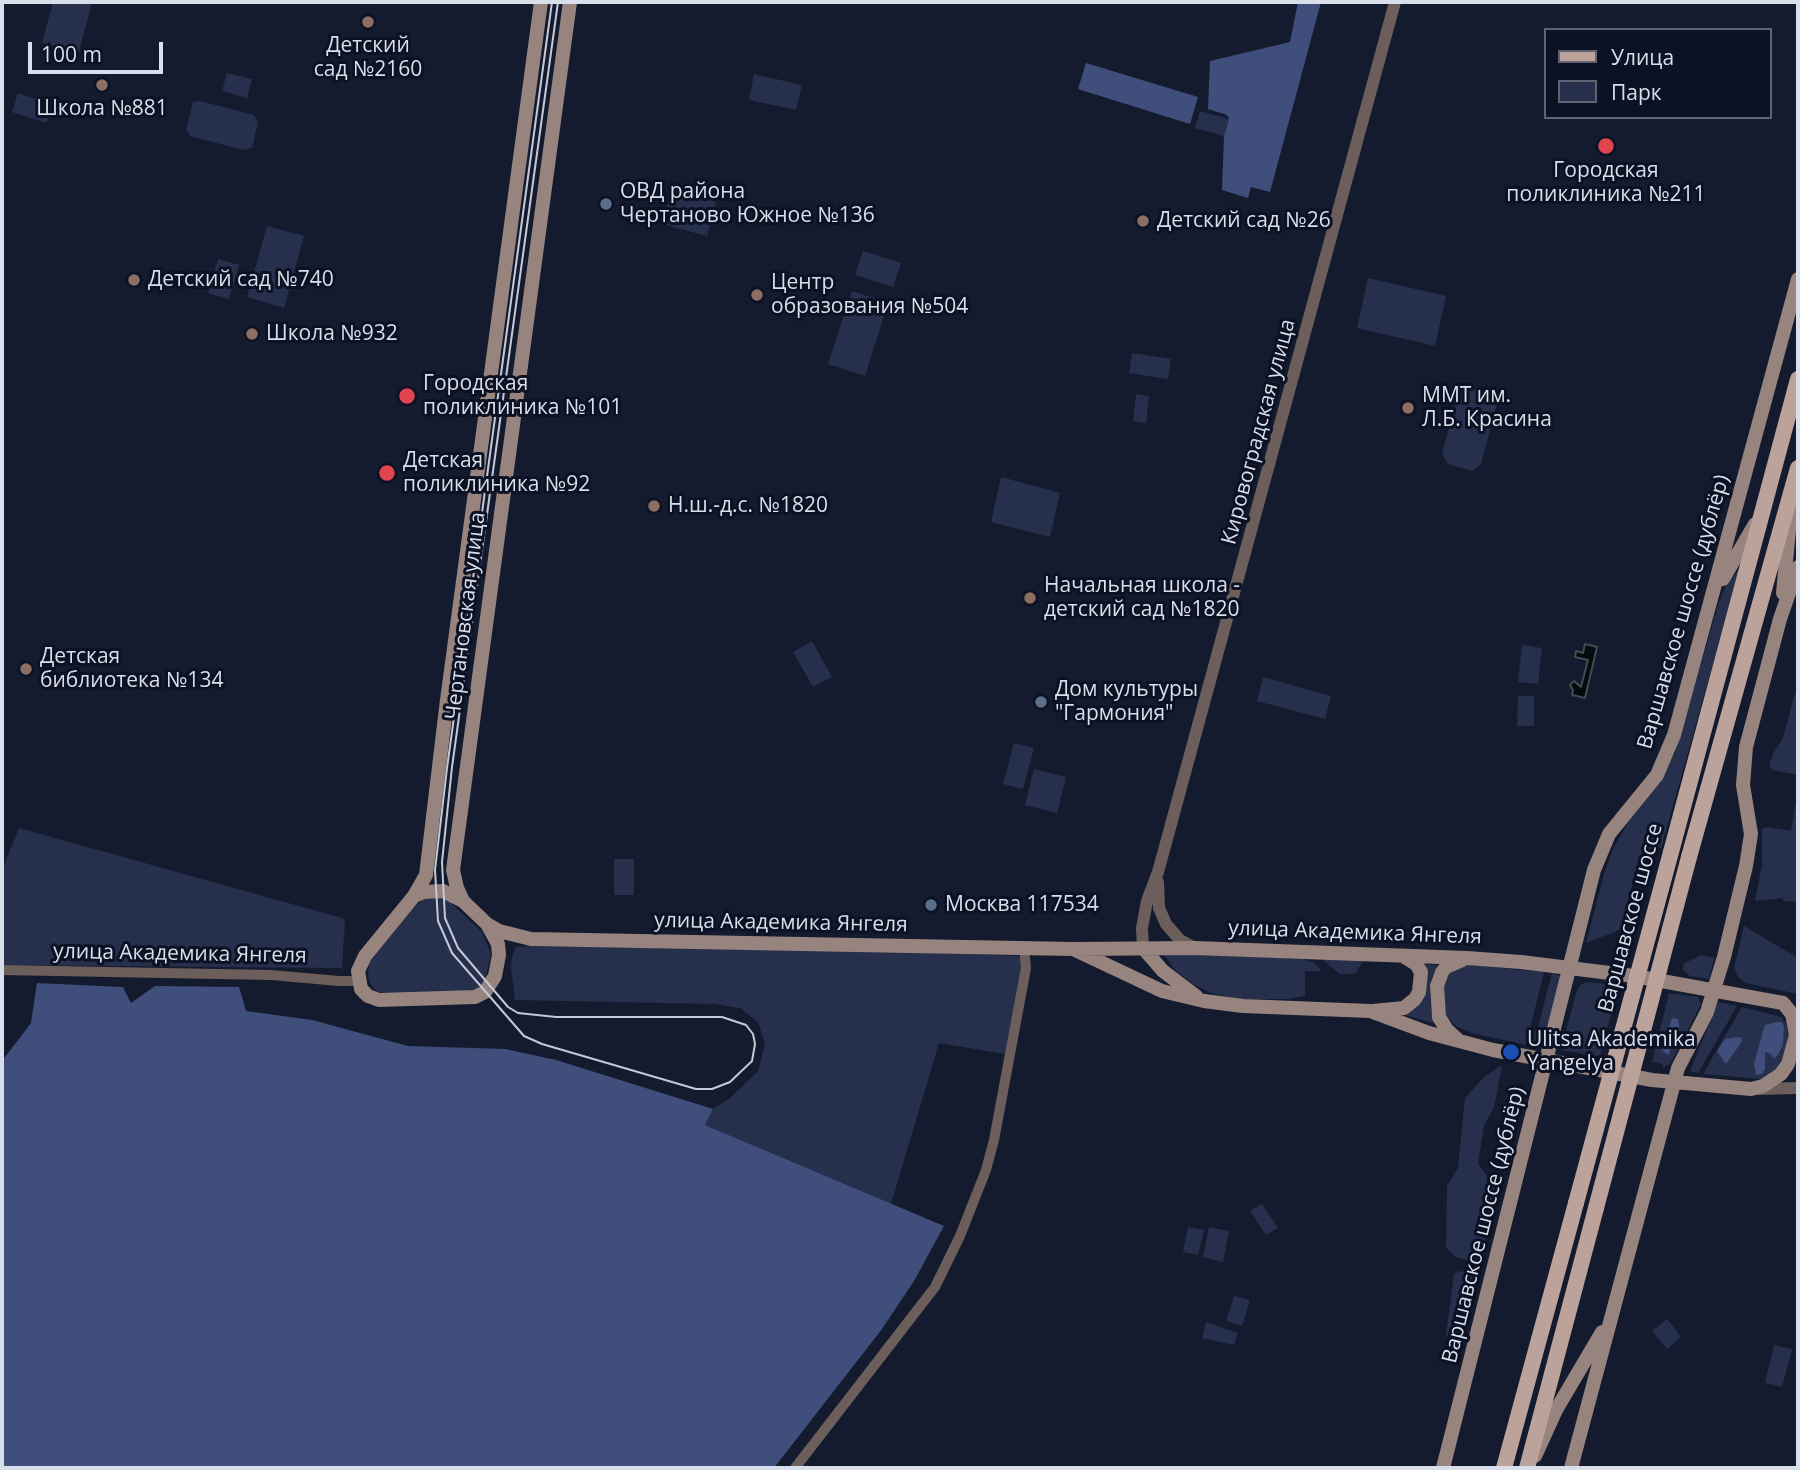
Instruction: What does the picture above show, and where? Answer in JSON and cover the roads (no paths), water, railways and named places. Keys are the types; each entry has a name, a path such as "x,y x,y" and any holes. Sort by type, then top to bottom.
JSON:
{"main road":[{"name":"Чертановская улица","path":"358,981 358,971 365,956 414,896 426,875 541,2"},
{"name":"Чертановская улица","path":"463,901 453,870 570,2"},
{"name":"Варшавское шоссе (дублёр)","path":"1443,1468 1569,967 1603,846 1618,821 1651,783 1667,754 1798,279"},
{"path":"493,363 495,370 502,375 513,375 519,371"},
{"name":"Варшавское шоссе","path":"1504,1468 1798,379"},
{"path":"1780,619 1796,476"},
{"name":"Варшавское шоссе","path":"1528,1468 1689,857 1796,476"},
{"path":"1710,605 1762,511"},
{"path":"1572,1468 1678,1068 1697,1034 1715,989 1750,843 1751,826 1743,774 1746,747 1780,619 1798,567"},
{"name":"Чертановская улица","path":"414,896 424,892 443,891 463,901 487,924 498,944 495,976"},
{"name":"улица Академика Янгеля","path":"487,924 499,931 531,939 1073,949 1195,948 1467,958 1634,976 1783,1003"},
{"path":"358,981 368,996 379,1000 475,997 485,992 507,947 513,942 531,939"},
{"path":"1143,948 1169,977 1204,1001"},
{"name":"улица Академика Янгеля","path":"1073,949 1162,991 1204,1001 1243,1006 1370,1011 1429,1033 1546,1061 1674,1082 1751,1089"},
{"path":"1370,1011 1404,1008 1415,999 1419,992 1421,972 1416,964 1402,955"},
{"path":"1459,1041 1447,1030 1439,1017 1437,986 1446,967 1467,958"},
{"path":"1751,1089 1773,1080 1788,1064 1794,1048 1796,1025 1793,1014 1783,1003"},
{"path":"1528,1468 1556,1410 1614,1310"}],"street":[{"name":"Кировоградская улица","path":"1143,948 1144,915 1158,872 1395,2"},
{"name":"Кировоградская улица","path":"1158,872 1158,901 1166,924 1181,940 1195,948"},
{"path":"795,1468 935,1287 960,1236 986,1170 994,1140 1026,968 1024,948"},
{"name":"улица Академика Янгеля","path":"2,970 271,975 358,981"},
{"path":"1783,1003 1798,1007"},
{"path":"1751,1089 1798,1088"}],"tram line":[{"path":"552,2 447,768 435,870 438,921 452,953 524,1036 542,1044 696,1089 712,1089 730,1082 752,1061 755,1044 753,1034 746,1025 722,1017 556,1017 518,1013 508,1007 458,948 445,918 442,862 452,767 558,2"}],"place":[{"name":"Детский сад №2160","path":"368,22"},
{"name":"Школа №881","path":"102,85"},
{"name":"Городская поликлиника №211","path":"1606,146"},
{"name":"ОВД района Чертаново Южное №136","path":"606,204"},
{"name":"Детский сад №26","path":"1143,221"},
{"name":"Детский сад №740","path":"134,280"},
{"name":"Центр образования №504","path":"757,295"},
{"name":"Школа №932","path":"252,334"},
{"name":"Городская поликлиника №101","path":"407,396"},
{"name":"ММТ им. Л.Б. Красина","path":"1408,408"},
{"name":"Детская поликлиника №92","path":"387,473"},
{"name":"Н.ш.-д.с. №1820","path":"654,506"},
{"name":"Начальная школа - детский сад №1820","path":"1030,598"},
{"name":"Детская библиотека №134","path":"26,669"},
{"name":"Дом культуры \"Гармония\"","path":"1041,702"},
{"name":"Москва 117534","path":"931,905"},
{"name":"Ulitsa Akademika Yangelya","path":"1511,1052"}]}
